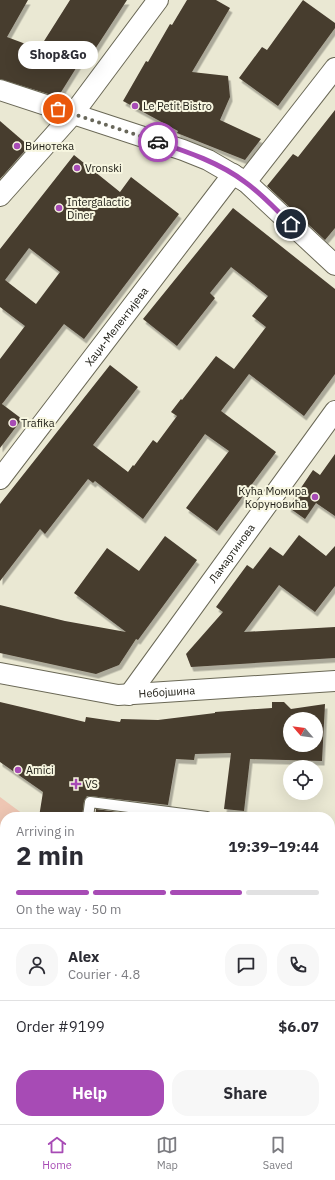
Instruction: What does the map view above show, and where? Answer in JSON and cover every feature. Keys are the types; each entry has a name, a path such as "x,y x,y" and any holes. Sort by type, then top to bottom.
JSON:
{"street":[{"path":"0,196 73,114 158,0"},
{"name":"Хаџи-Мелентијева","path":"0,479 239,178 335,68"},
{"path":"0,90 183,150 208,160 239,178 335,265"},
{"name":"Ламартинова","path":"129,695 335,411"},
{"name":"Небојшина","path":"0,673 118,695 335,681"}],"lane":[{"path":"89,812 90,802 168,812"}],"shaded area":[{"path":"0,797 20,812 0,812"}],"building":[{"path":"0,0 28,0 7,37 39,49 70,0 127,0 88,60 83,57 58,97 0,79"},
{"path":"187,0 216,0 230,8 192,72 228,76 230,97 220,120 261,139 245,160 177,133 178,131 123,101 146,61 148,62 170,24 172,25"},
{"path":"303,0 335,23 335,28 278,106 239,78 262,47 267,50"},
{"path":"335,110 335,228 325,240 267,186 293,154 298,157"},
{"path":"0,121 29,146 0,179"},
{"path":"74,155 120,192 131,177 179,214 84,339 64,324 2,404 22,419 0,448 0,359 25,326 0,307 0,249","holes":["29,248 60,272 36,304 5,280"]},
{"path":"233,208 335,289 335,374 304,416 249,374 221,411 276,452 217,531 186,508 229,451 205,434 143,519 95,481 93,483 88,479 45,534 40,529 0,581 0,504 110,365 138,387 93,445 128,472 153,440 157,443 177,416 171,412 216,356 234,369 266,327 252,316 268,296 231,267 210,293 215,298 177,346 143,319"},
{"name":"Кућа Момира Коруновића","path":"335,454 335,516 316,503 305,519 288,507 313,470 320,475"},
{"path":"299,535 326,556 335,546 335,586 315,612 279,585 244,632 335,627 335,658 191,667 186,654 223,612 216,607 247,565 253,569 270,547 283,556"},
{"path":"165,536 197,560 138,640 136,639 119,665 96,674 0,653 0,605 65,621 126,632 74,593 107,548 139,571"},
{"path":"0,702 85,722 86,717 120,722 121,719 158,720 215,712 272,708 272,702 284,702 291,709 325,704 323,742 323,712 283,712 283,752 322,752 322,760 250,759 244,811 224,809 231,753 195,754 194,760 176,759 168,805 87,796 84,801 83,812 40,812 43,792 0,762"},
{"path":"96,809 118,812 96,812"}],"way so far":[{"path":"58,109 158,142"}],"place":[{"name":"Le Petit Bistro","path":"135,106"},
{"name":"Shop&Go","path":"58,109"},
{"name":"Винотека","path":"17,146"},
{"name":"Vronski","path":"77,168"},
{"name":"Intergalactic Diner","path":"59,208"},
{"name":"Trafika","path":"13,423"},
{"name":"Кућа Момира Коруновића","path":"315,497"},
{"name":"Amici","path":"18,770"},
{"name":"VS","path":"76,784"}],"route":[{"path":"158,142 208,160 246,182 291,224"}]}
